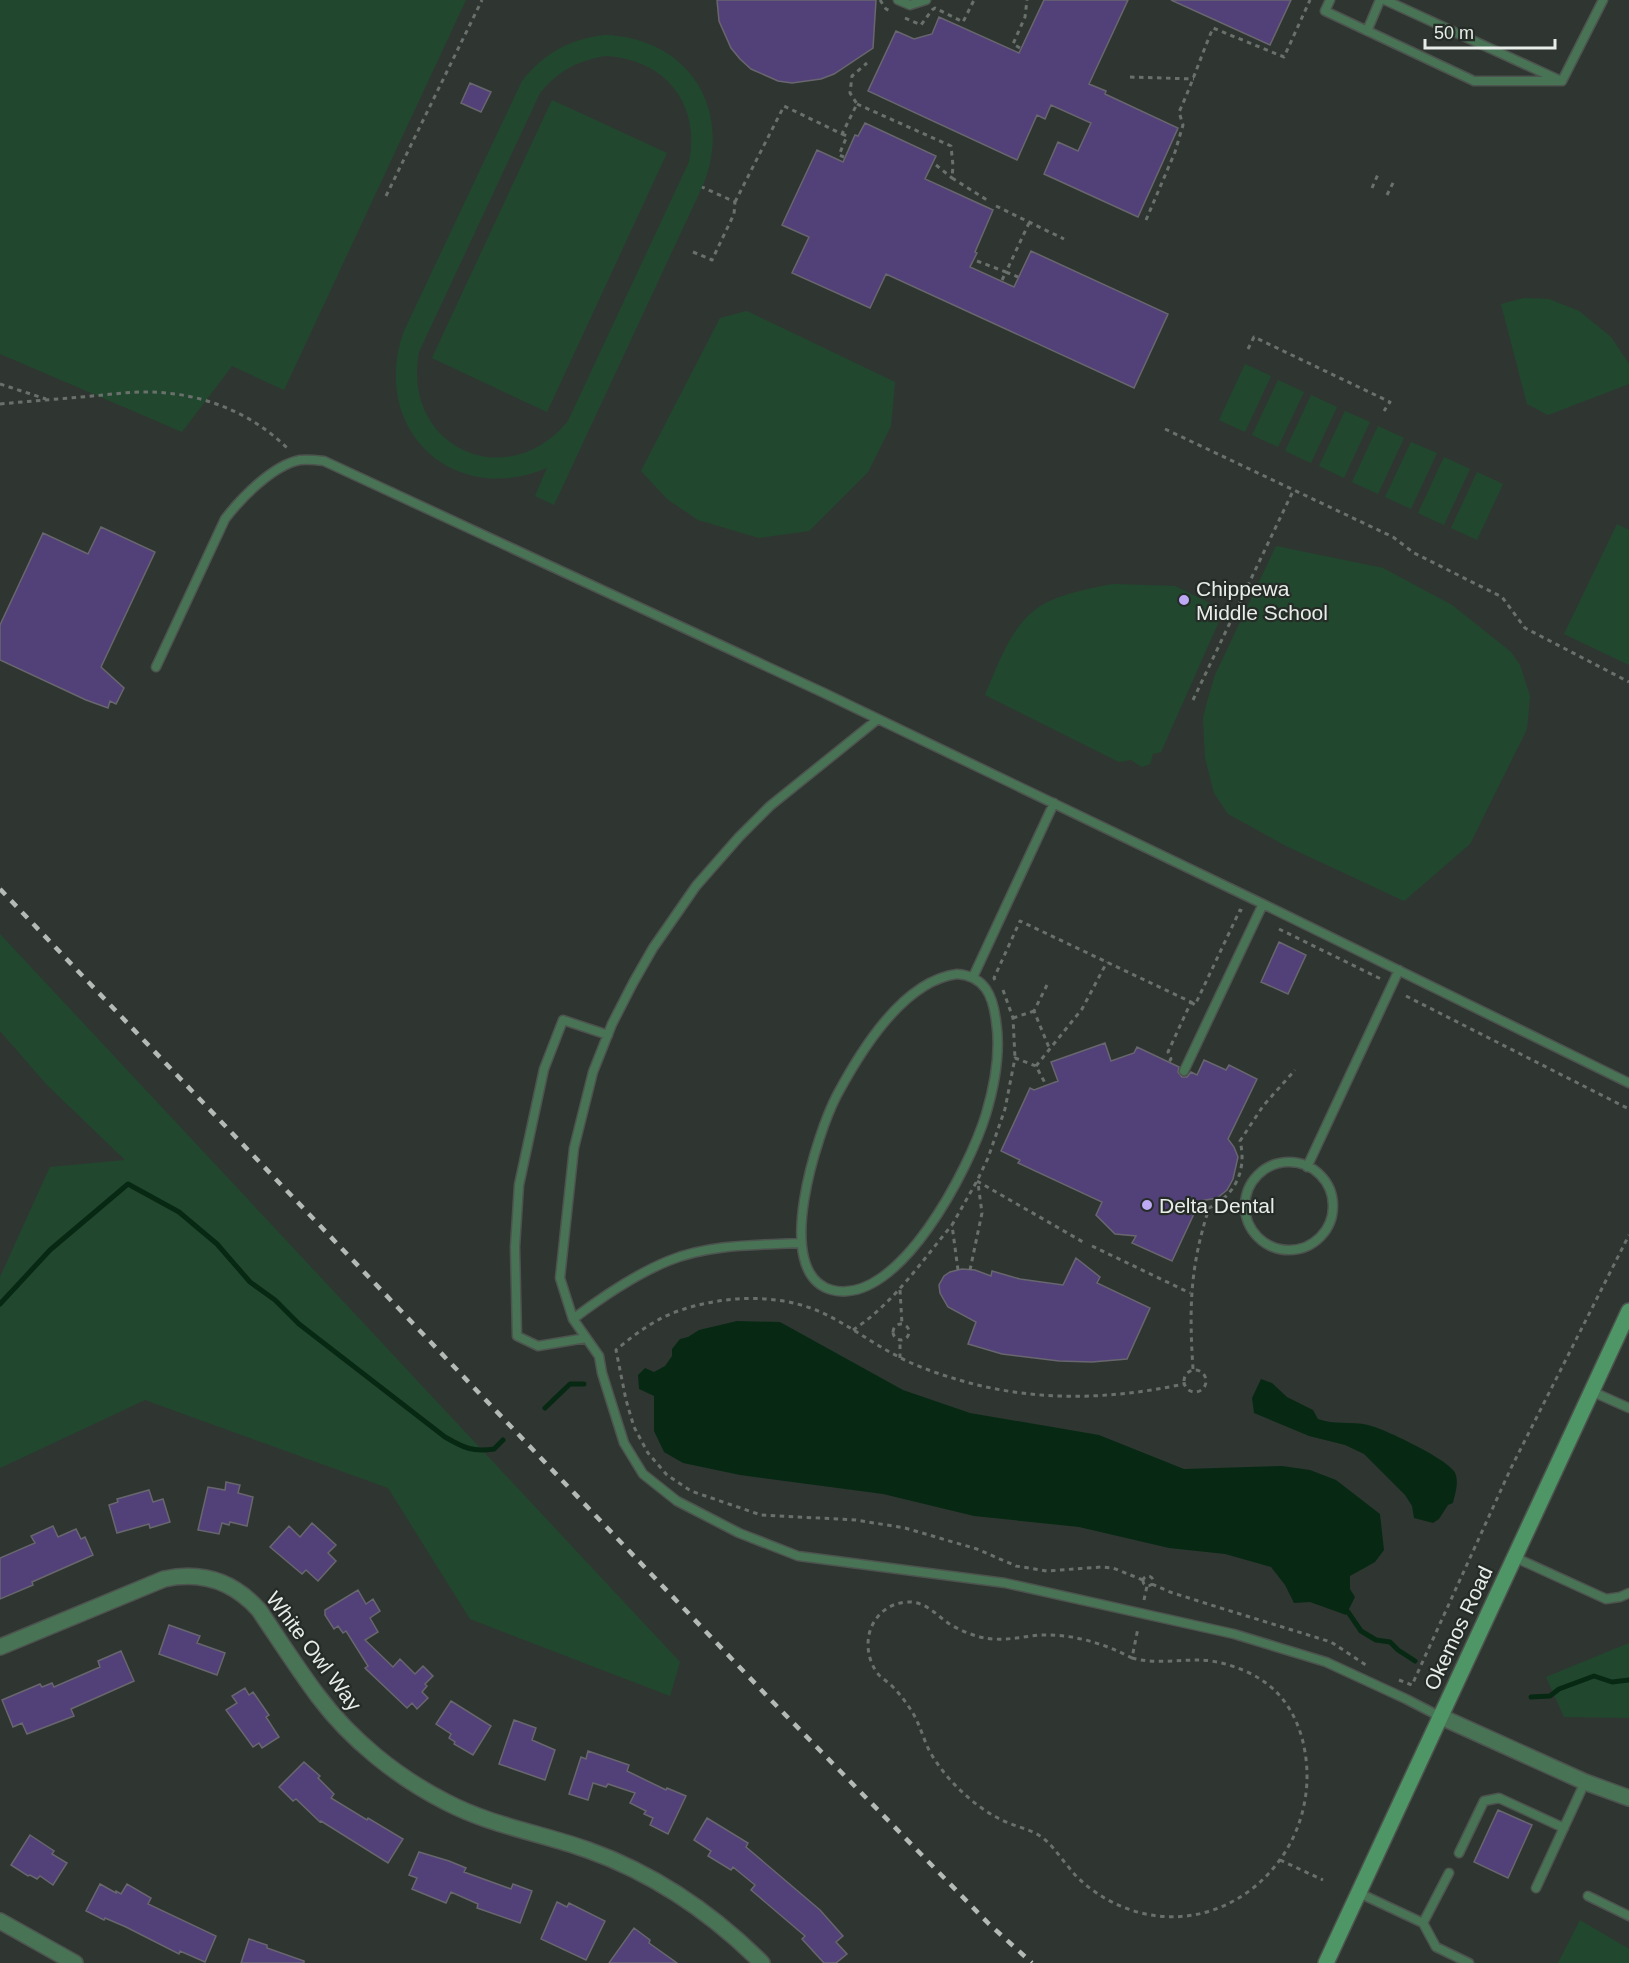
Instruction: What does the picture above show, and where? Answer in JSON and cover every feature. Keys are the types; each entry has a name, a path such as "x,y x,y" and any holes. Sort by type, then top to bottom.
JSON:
{"main road":[{"name":"Okemos Road","path":"1326,1963 1629,1311"}],"street":[{"name":"White Owl Way","path":"0,1647 164,1579 188,1575 201,1576 226,1584 249,1599 259,1610 318,1697 336,1717 355,1737 396,1771 446,1802 473,1815 588,1850 643,1874 695,1905 719,1923 762,1963"},
{"path":"1439,1716 1585,1782 1629,1798"},
{"path":"0,1921 75,1963"}],"lane":[{"path":"898,0 910,5 926,0"},
{"path":"1330,0 1325,11 1474,81 1562,81"},
{"path":"1367,31 1380,0"},
{"path":"1385,0 1562,81"},
{"path":"1562,81 1603,0"},
{"path":"156,667 225,519 235,506 258,484 288,464 298,460 324,461 879,719 1629,1083"},
{"path":"879,719 770,806 696,886 653,948 633,983 593,1072 574,1148 560,1278 573,1319 598,1356 624,1443 643,1474 677,1501 739,1533 798,1556 1005,1583 1234,1634 1326,1662 1406,1698 1439,1716"},
{"path":"973,977 1054,803"},
{"path":"1184,1071 1263,904"},
{"path":"1307,1167 1399,970"},
{"path":"957,974 973,977 983,983 994,1005 999,1042 994,1080 985,1116 971,1153 948,1197 927,1230 902,1260 878,1280 852,1292 827,1289 819,1284 807,1267 801,1243 806,1186 818,1144 836,1097 869,1042 902,1003 931,981 944,975 957,974"},
{"path":"586,1338 538,1346 517,1336 515,1247 519,1185 544,1069 563,1020 608,1035"},
{"path":"1292,1163 1307,1167 1321,1176 1331,1194 1333,1204 1329,1225 1316,1241 1307,1247 1286,1250 1266,1244 1251,1229 1247,1219 1245,1209 1249,1188 1262,1172 1272,1166 1292,1163"},
{"path":"573,1319 630,1280 668,1261 708,1250 801,1243"},
{"path":"1591,1391 1629,1408"},
{"path":"1514,1557 1606,1599 1629,1593"},
{"path":"1536,1888 1585,1782"},
{"path":"1460,1853 1484,1801 1499,1798 1564,1828"},
{"path":"1423,1923 1449,1873"},
{"path":"1359,1893 1423,1923 1436,1947 1469,1963"},
{"path":"1588,1896 1629,1916"}],"path":[{"path":"386,196 482,0"},
{"path":"1020,48 1013,44 1025,17 1027,0"},
{"path":"1146,220 1175,152 1183,125 1179,112 1213,28 1284,57 1310,0"},
{"path":"867,63 852,76 850,93 857,104 951,146 952,178"},
{"path":"1130,77 1194,79"},
{"path":"842,134 857,104"},
{"path":"693,252 712,260 734,214 735,202 784,106 847,136 839,155 844,157"},
{"path":"936,165 987,200"},
{"path":"1372,188 1379,172"},
{"path":"1387,195 1395,179"},
{"path":"702,187 735,202"},
{"path":"996,206 1064,239"},
{"path":"1002,280 1029,222"},
{"path":"977,261 1018,277"},
{"path":"1248,349 1254,337 1390,402 1384,411"},
{"path":"0,384 48,400"},
{"path":"0,404 143,392 165,392 197,398 228,408 248,418 283,444 298,460"},
{"path":"1165,429 1393,537 1414,553 1502,597 1525,628 1629,682"},
{"path":"1193,700 1294,489"},
{"path":"994,978 1020,921 1195,1005 1240,910 1244,912"},
{"path":"1280,929 1381,979"},
{"path":"1036,1066 1082,1010 1107,962"},
{"path":"1047,985 1035,1011 1050,1050"},
{"path":"1406,996 1629,1108"},
{"path":"1169,1062 1171,1059 1168,1052 1191,1002"},
{"path":"1013,1018 1035,1011"},
{"path":"853,1331 878,1312 952,1225 988,1158 1002,1117 1015,1058 1036,1066 1046,1085"},
{"path":"1193,1369 1190,1293 1197,1249 1209,1208 1233,1189 1241,1171 1243,1151 1240,1141 1263,1106 1295,1070"},
{"path":"977,1181 1083,1242"},
{"path":"970,1270 982,1213 977,1181"},
{"path":"952,1225 958,1270"},
{"path":"1390,1676 1412,1685 1511,1468 1629,1235"},
{"path":"1092,1246 1190,1293"},
{"path":"900,1288 902,1324"},
{"path":"1147,1586 1143,1580 1113,1568 1047,1571 1016,1566 931,1534 884,1523 761,1515 691,1491 668,1474 648,1453 634,1427 616,1350 650,1325 677,1311 726,1300 780,1300 817,1311 900,1358 959,1380 999,1389 1068,1398 1135,1393 1184,1384"},
{"path":"902,1324 907,1326 909,1334 900,1340 893,1333 896,1326 902,1324"},
{"path":"900,1340 900,1358"},
{"path":"1193,1369 1202,1372 1205,1376 1205,1386 1202,1390 1192,1392 1184,1384 1185,1375 1193,1369"},
{"path":"1143,1580 1145,1577 1151,1577 1152,1584"},
{"path":"1147,1586 1152,1584 1170,1592 1331,1642 1369,1667"},
{"path":"1144,1600 1147,1586"},
{"path":"914,1602 930,1608 958,1629 983,1638 1008,1639 1040,1635 1079,1638 1115,1649 1132,1658 1169,1662 1208,1661 1235,1667 1260,1678 1288,1706 1304,1743 1307,1785 1294,1837 1266,1878 1240,1898 1214,1910 1185,1916 1154,1915 1131,1910 1108,1900 1080,1880 1046,1840 988,1813 956,1786 929,1749 922,1731 903,1698 873,1667 868,1642 872,1624 884,1610 898,1603 914,1602"},
{"path":"1132,1658 1138,1628"},
{"path":"1280,1860 1323,1880"}],"shaded area":[{"path":"0,0 466,0 284,390 232,366 182,432 0,354"},
{"path":"605,35 634,39 659,49 680,63 696,82 707,104 712,128 711,155 704,183 554,505 535,496 547,468 512,478 480,477 451,468 427,451 409,428 398,399 396,366 404,331 522,81 549,55 569,44","holes":["606,56 627,59 646,66 661,76 674,88 684,104 691,141 689,162 568,421 543,443 516,455 489,457 464,450 442,435 426,413 418,385 419,352 540,93 554,78 586,60"]},
{"path":"552,100 667,153 547,412 432,358"},
{"path":"1524,298 1549,299 1579,311 1611,337 1629,364 1629,384 1548,415 1527,404 1501,304"},
{"path":"747,311 895,382 891,426 868,472 809,531 759,538 698,520 667,499 641,471 720,318"},
{"path":"1245,364 1271,376 1245,432 1219,420"},
{"path":"1278,380 1304,392 1278,447 1252,435"},
{"path":"1311,395 1337,407 1311,463 1285,451"},
{"path":"1345,411 1370,422 1344,478 1319,466"},
{"path":"1378,426 1404,438 1378,494 1352,482"},
{"path":"1411,442 1437,453 1411,509 1385,497"},
{"path":"1444,457 1470,469 1444,525 1418,513"},
{"path":"1477,472 1503,484 1477,540 1451,528"},
{"path":"1617,524 1629,530 1629,665 1564,634"},
{"path":"1276,546 1383,568 1452,605 1511,652 1520,665 1530,696 1527,729 1470,844 1404,901 1286,846 1228,814 1214,793 1205,758 1203,718 1207,702 1215,675"},
{"path":"1113,584 1175,586 1224,610 1161,752 1153,754 1150,764 1142,767 1131,760 1119,762 985,695 1009,641 1027,617 1037,608 1058,598"},
{"path":"0,934 680,1662 670,1696 470,1619 388,1488 145,1400 0,1468 0,1277 50,1167 125,1160 47,1085 0,1031"},
{"path":"737,1321 780,1322 903,1390 970,1413 1099,1435 1184,1469 1282,1466 1310,1470 1336,1480 1380,1514 1384,1550 1375,1562 1350,1576 1350,1589 1355,1597 1346,1615 1310,1602 1294,1603 1285,1585 1271,1567 1225,1554 1169,1548 1079,1527 974,1516 883,1494 740,1475 683,1463 664,1452 654,1431 654,1396 639,1389 638,1375 645,1368 654,1372 665,1366 672,1356 672,1349 680,1339 699,1330"},
{"path":"1261,1379 1272,1383 1287,1397 1313,1410 1318,1419 1362,1424 1376,1428 1439,1459 1456,1475 1457,1487 1453,1503 1448,1505 1439,1519 1433,1523 1414,1518 1412,1506 1405,1495 1364,1454 1345,1445 1309,1436 1254,1413 1252,1398"},
{"path":"1629,1643 1629,1718 1564,1717 1546,1677"},
{"path":"1580,1920 1629,1949 1629,1963 1558,1963"}],"building":[{"path":"717,0 876,0 873,48 834,74 821,79 792,83 778,81 751,69 731,48 719,21"},
{"path":"1044,0 1128,0 1089,84 1106,91 1105,94 1178,128 1138,217 1044,174 1058,142 1078,151 1091,123 1051,105 1045,119 1037,115 1017,160 868,91 896,31 914,39 932,34 939,17 1019,53"},
{"path":"1171,0 1291,0 1270,45"},
{"path":"470,83 491,92 481,112 461,103"},
{"path":"865,123 936,156 925,179 993,210 970,267 1014,287 1031,251 1168,314 1134,388 886,274 870,308 792,273 809,237 782,225 817,150 843,162 855,135 858,136"},
{"path":"101,527 155,552 101,667 124,688 116,704 110,701 108,708 0,660 0,625 43,533 88,554"},
{"path":"1279,942 1306,955 1288,994 1261,982"},
{"name":"Delta Dental","path":"1105,1043 1111,1061 1134,1053 1137,1047 1179,1067 1178,1072 1182,1077 1187,1077 1191,1072 1197,1075 1204,1060 1226,1070 1229,1065 1257,1079 1228,1139 1238,1157 1233,1179 1227,1190 1217,1198 1200,1201 1172,1261 1132,1243 1136,1236 1115,1234 1096,1215 1102,1202 1018,1163 1020,1160 1001,1151 1030,1088 1034,1090 1058,1081 1051,1062"},
{"path":"1076,1258 1100,1277 1097,1283 1150,1308 1127,1359 1092,1362 1059,1361 1002,1354 968,1344 976,1322 948,1307 940,1293 939,1285 944,1276 962,1269 975,1270 991,1276 992,1271 1020,1279 1063,1285"},
{"path":"226,1482 240,1485 238,1493 253,1497 247,1526 230,1522 229,1525 222,1523 219,1534 198,1530 208,1487 225,1490"},
{"path":"149,1490 153,1502 163,1499 170,1522 150,1528 149,1524 117,1533 109,1505 118,1502 117,1499"},
{"path":"312,1523 336,1545 328,1553 336,1561 318,1581 306,1570 302,1574 270,1547 289,1526 300,1537"},
{"path":"53,1526 58,1537 76,1529 81,1539 85,1537 93,1555 0,1599 0,1558 35,1543 31,1536"},
{"path":"358,1590 366,1604 373,1599 380,1611 370,1618 378,1632 365,1640 393,1667 400,1659 415,1674 423,1666 433,1676 425,1684 427,1686 422,1692 428,1698 417,1709 412,1703 407,1708 365,1668 368,1666 346,1631 343,1633 338,1626 334,1629 325,1615 325,1610"},
{"path":"169,1625 200,1636 197,1643 225,1653 217,1675 159,1654"},
{"path":"121,1651 134,1681 71,1709 74,1716 27,1734 22,1723 13,1727 2,1700 40,1684 42,1687 52,1683 54,1687 100,1667 98,1661"},
{"path":"245,1688 249,1695 253,1692 269,1715 266,1717 279,1737 262,1748 259,1743 253,1747 226,1710 237,1703 232,1696"},
{"path":"451,1701 491,1726 473,1755 454,1744 455,1742 449,1738 451,1734 436,1724"},
{"path":"514,1720 536,1728 532,1740 555,1750 545,1780 499,1764"},
{"path":"588,1751 629,1765 627,1771 666,1790 667,1788 686,1796 668,1834 650,1825 653,1818 644,1814 646,1811 630,1803 635,1793 608,1784 606,1787 593,1783 588,1800 569,1794 581,1757 586,1759"},
{"path":"304,1762 320,1776 318,1778 334,1794 331,1798 403,1839 388,1863 320,1822 296,1799 293,1801 279,1787"},
{"path":"1498,1810 1532,1825 1508,1878 1474,1862"},
{"path":"707,1818 748,1843 746,1847 820,1910 843,1936 836,1942 847,1954 836,1963 824,1963 802,1939 805,1936 751,1890 755,1885 733,1867 731,1870 708,1856 711,1851 694,1840"},
{"path":"30,1835 54,1851 52,1854 67,1863 53,1885 40,1876 37,1879 28,1876 11,1865"},
{"path":"419,1852 449,1861 466,1868 464,1872 511,1889 513,1884 532,1891 520,1923 477,1908 478,1904 451,1892 446,1903 412,1889 417,1878 409,1875"},
{"path":"100,1884 121,1894 127,1884 151,1898 148,1904 216,1936 205,1962 180,1951 179,1954 126,1927 86,1911"},
{"path":"557,1902 567,1907 569,1903 605,1921 586,1960 541,1939"},
{"path":"634,1928 650,1940 649,1943 677,1963 609,1963"},
{"path":"249,1939 304,1961 304,1963 241,1963"}],"waterway":[{"path":"0,1304 50,1250 128,1184 179,1212 217,1244 250,1282 275,1300 299,1324 445,1437 463,1446 480,1450 494,1449 503,1440"},
{"path":"545,1408 570,1384 584,1384"},
{"path":"1348,1612 1361,1631 1376,1640 1390,1642 1415,1661"},
{"path":"1531,1697 1550,1696 1559,1689 1594,1676 1612,1682 1629,1680"}],"railway":[{"path":"0,889 768,1697 989,1924 1032,1963"}],"place":[{"name":"Chippewa Middle School","path":"1184,600"},
{"name":"Delta Dental","path":"1147,1205"}]}
